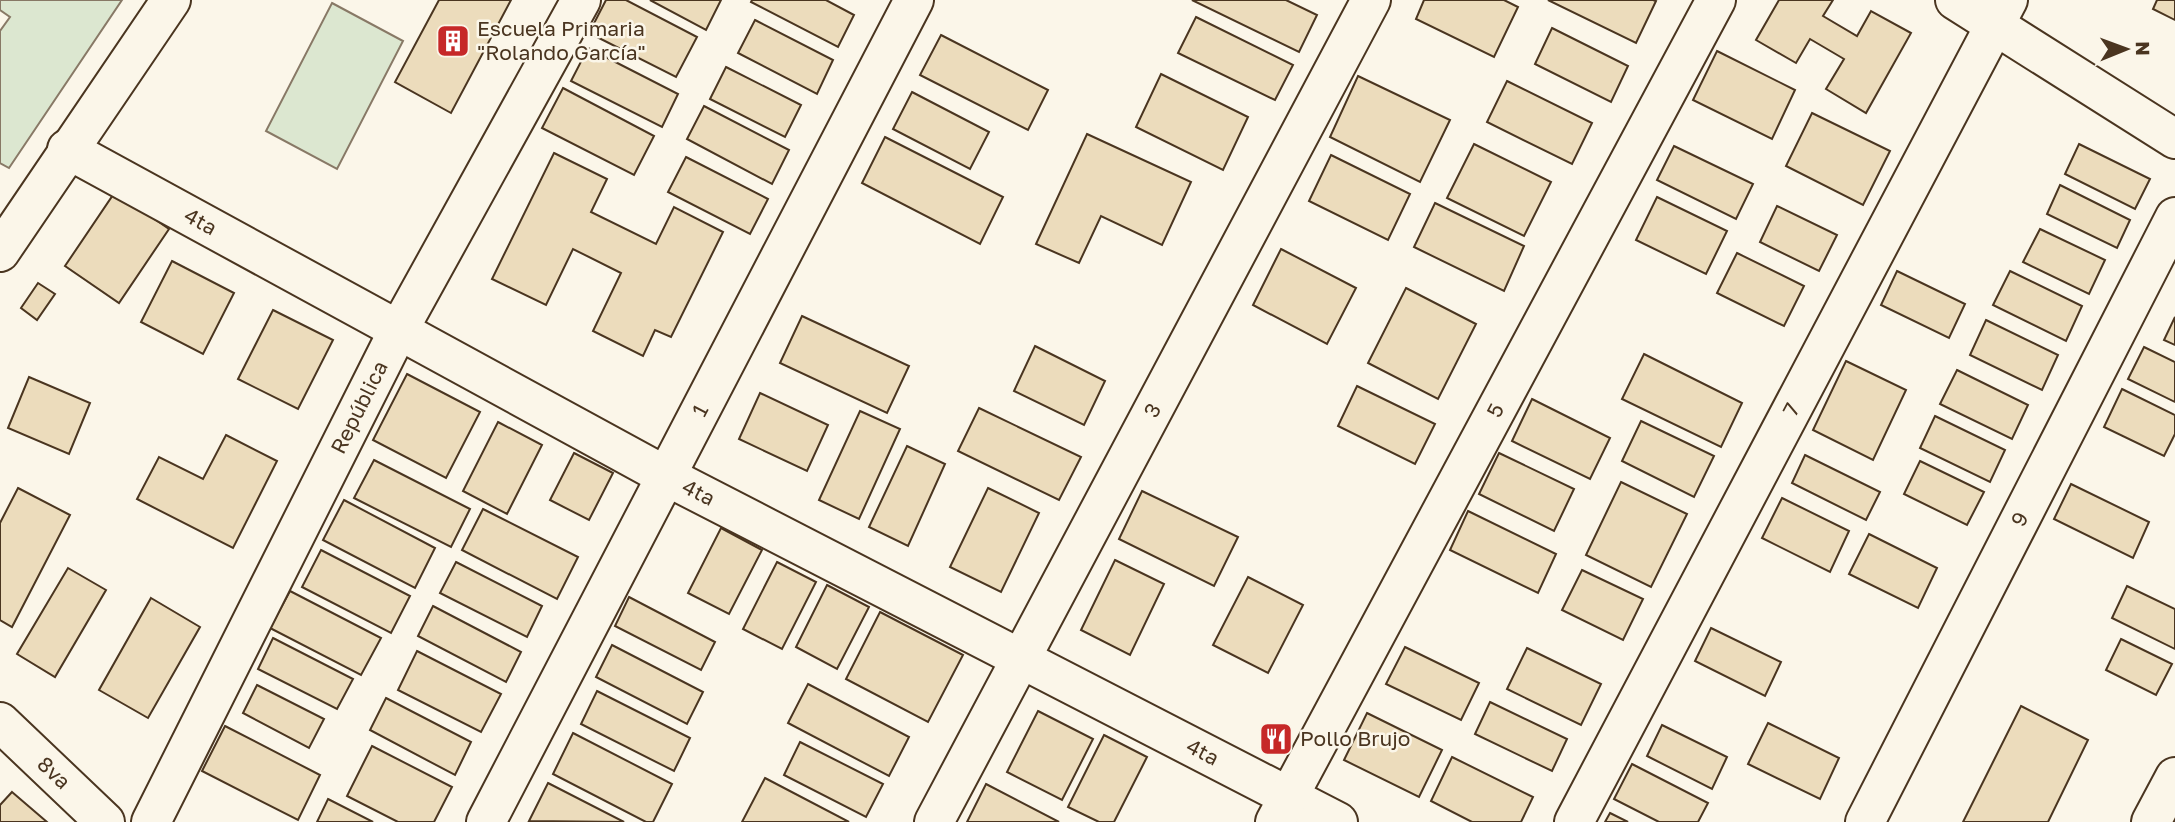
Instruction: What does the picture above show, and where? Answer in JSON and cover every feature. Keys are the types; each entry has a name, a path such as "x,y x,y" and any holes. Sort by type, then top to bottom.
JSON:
{"street":[{"path":"3,242 171,0"},
{"name":"República","path":"151,822 398,331 581,0"},
{"name":"1","path":"486,822 664,475 914,0"},
{"name":"3","path":"934,822 1371,0"},
{"name":"5","path":"1282,809 1716,0"},
{"path":"1955,0 2002,12 2175,139"},
{"name":"7","path":"1574,822 2002,12"},
{"name":"4ta","path":"67,149 664,475 1019,658 1282,809 1338,822"},
{"name":"9","path":"1865,822 2175,217"},
{"name":"8va","path":"0,722 105,822"},
{"path":"2151,822 2175,777"}],"green space":[{"path":"0,0 122,0 9,168 0,163 0,31 10,17 0,10"},
{"path":"332,3 403,41 337,169 266,131"}],"building":[{"name":"Escuela Primaria \"Rolando García\"","path":"439,0 511,0 451,113 395,82"},
{"path":"606,0 626,0 697,37 676,77 589,33"},
{"path":"650,0 721,0 706,30"},
{"path":"826,0 854,15 838,47 751,2"},
{"path":"1192,0 1286,0 1317,15 1299,52"},
{"path":"1424,0 1504,0 1518,7 1494,57 1416,19"},
{"path":"1548,0 1653,0 1656,1 1636,43"},
{"path":"1779,0 1833,0 1823,16 1857,36 1871,11 1911,33 1866,113 1826,89 1844,59 1810,39 1796,63 1756,40"},
{"path":"2157,0 2175,0 2175,20 2153,9"},
{"path":"1196,17 1293,65 1275,100 1178,53"},
{"path":"755,20 833,60 817,94 738,53"},
{"path":"1552,28 1628,66 1611,102 1535,64"},
{"path":"941,35 1048,90 1028,130 920,75"},
{"path":"588,48 678,94 662,127 571,81"},
{"path":"1717,51 1795,90 1772,139 1693,100"},
{"path":"726,67 801,105 785,137 710,99"},
{"path":"1161,74 1248,117 1223,170 1136,127"},
{"path":"1358,76 1450,120 1420,182 1330,137"},
{"path":"1507,81 1592,123 1572,164 1487,122"},
{"path":"563,88 654,136 634,175 542,128"},
{"path":"912,92 989,132 970,169 893,129"},
{"path":"704,106 789,150 772,184 687,139"},
{"path":"1812,113 1890,151 1863,205 1786,166"},
{"path":"1087,134 1191,182 1162,245 1101,216 1079,263 1036,244"},
{"path":"885,137 1003,197 980,244 862,183"},
{"path":"1474,144 1551,182 1524,236 1447,198"},
{"path":"2079,144 2150,179 2135,209 2065,174"},
{"path":"1674,146 1753,184 1736,219 1657,180"},
{"path":"554,153 607,179 591,212 656,244 674,207 723,232 671,337 655,330 643,356 593,331 621,273 573,249 546,305 492,279"},
{"path":"1331,155 1410,194 1388,240 1309,201"},
{"path":"686,157 768,199 750,234 668,192"},
{"path":"2060,185 2130,220 2117,248 2047,214"},
{"path":"115,192 169,229 119,303 65,266"},
{"path":"1657,197 1727,231 1706,274 1636,240"},
{"path":"1435,203 1524,246 1504,291 1414,247"},
{"path":"1777,206 1837,235 1819,271 1760,242"},
{"path":"2040,229 2105,260 2089,294 2023,262"},
{"path":"1281,249 1356,288 1327,344 1253,305"},
{"path":"1737,253 1804,286 1784,326 1717,293"},
{"path":"172,261 234,293 203,354 141,322"},
{"path":"1897,271 1965,304 1949,338 1881,305"},
{"path":"2010,271 2082,306 2066,341 1993,305"},
{"path":"38,283 55,294 37,320 21,308"},
{"path":"1406,288 1476,324 1438,399 1368,363"},
{"path":"273,310 333,340 298,409 238,379"},
{"path":"802,316 909,366 887,413 780,363"},
{"path":"2175,317 2175,345 2164,340"},
{"path":"1986,320 2058,355 2042,390 1970,355"},
{"path":"1035,346 1105,381 1084,425 1014,391"},
{"path":"2144,347 2175,362 2175,402 2128,379"},
{"path":"1644,354 1742,403 1721,447 1622,399"},
{"path":"1846,361 1906,390 1873,460 1813,430"},
{"path":"1957,370 2028,405 2012,439 1940,404"},
{"path":"407,374 480,412 446,478 373,440"},
{"path":"29,377 90,403 69,454 8,428"},
{"path":"1357,386 1435,424 1415,464 1338,426"},
{"path":"2122,389 2175,415 2175,434 2164,456 2104,427"},
{"path":"760,393 828,425 807,471 739,439"},
{"path":"1532,399 1610,438 1590,479 1512,441"},
{"path":"979,408 1081,457 1059,500 958,451"},
{"path":"860,411 900,429 859,519 819,500"},
{"path":"1935,416 2005,450 1990,482 1920,448"},
{"path":"1641,421 1714,456 1694,497 1622,461"},
{"path":"498,422 542,445 507,514 463,491"},
{"path":"226,435 277,461 233,548 137,499 159,457 203,479"},
{"path":"907,446 945,464 908,546 869,527"},
{"path":"574,453 613,473 589,520 550,500"},
{"path":"1499,453 1574,489 1554,531 1479,494"},
{"path":"1805,455 1880,492 1866,520 1792,483"},
{"path":"374,460 470,509 451,547 354,498"},
{"path":"1920,461 1984,492 1967,525 1904,494"},
{"path":"1621,482 1687,514 1651,587 1586,555"},
{"path":"2071,484 2149,522 2133,558 2054,519"},
{"path":"18,488 70,515 12,627 0,620 0,523"},
{"path":"988,488 1039,513 1001,592 950,567"},
{"path":"1142,491 1238,537 1214,586 1119,539"},
{"path":"1782,498 1849,531 1830,572 1762,538"},
{"path":"344,500 435,548 415,588 323,540"},
{"path":"483,509 578,557 557,599 462,550"},
{"path":"1468,511 1556,554 1538,593 1450,550"},
{"path":"721,528 762,550 729,614 688,593"},
{"path":"1869,534 1937,568 1918,608 1849,574"},
{"path":"321,550 410,596 391,633 302,587"},
{"path":"1115,560 1164,584 1130,655 1081,630"},
{"path":"456,562 542,606 527,637 440,593"},
{"path":"777,562 816,582 782,649 743,629"},
{"path":"68,568 106,590 55,677 17,654"},
{"path":"1582,570 1643,599 1623,640 1562,610"},
{"path":"1248,577 1303,605 1268,673 1213,645"},
{"path":"827,585 869,607 837,669 796,647"},
{"path":"2127,586 2175,609 2175,649 2112,618"},
{"path":"290,591 381,638 361,675 270,628"},
{"path":"629,597 715,642 701,670 615,626"},
{"path":"151,598 200,627 148,718 99,690"},
{"path":"433,606 521,652 506,682 418,636"},
{"path":"880,612 963,655 928,722 846,679"},
{"path":"1711,628 1781,662 1765,696 1695,661"},
{"path":"273,638 353,679 337,709 258,669"},
{"path":"2121,639 2172,664 2156,695 2106,670"},
{"path":"612,645 703,692 687,724 596,677"},
{"path":"1405,647 1479,683 1461,720 1386,684"},
{"path":"1527,648 1601,684 1581,725 1507,689"},
{"path":"417,651 501,694 481,732 398,690"},
{"path":"808,684 909,737 889,776 788,723"},
{"path":"257,685 324,719 309,748 243,713"},
{"path":"597,691 690,738 674,771 581,724"},
{"path":"386,698 471,742 455,775 370,730"},
{"path":"1490,702 1567,739 1552,771 1475,734"},
{"path":"2021,706 2088,740 2048,822 1963,822"},
{"path":"1038,711 1093,739 1062,800 1007,772"},
{"path":"1367,713 1442,750 1419,797 1344,760"},
{"path":"1768,723 1839,758 1820,799 1748,764"},
{"path":"1662,725 1727,757 1712,789 1647,756"},
{"path":"225,726 320,775 298,820 202,771"},
{"path":"573,733 672,784 653,822 646,822 553,774"},
{"path":"1104,735 1147,757 1114,822 1099,822 1068,807"},
{"path":"800,742 883,784 866,817 784,775"},
{"path":"372,746 452,787 434,822 398,822 347,796"},
{"path":"1452,757 1533,797 1521,822 1472,822 1431,801"},
{"path":"1632,764 1708,803 1698,822 1659,822 1614,799"},
{"path":"765,778 849,822 742,822"},
{"path":"548,783 624,822 529,821"},
{"path":"986,784 1059,822 967,822"},
{"path":"12,792 47,822 0,822 0,805"},
{"path":"328,799 373,822 317,822"},
{"path":"1610,813 1628,822 1605,822"}],"place":[{"name":"Escuela Primaria \"Rolando García\"","path":"453,41"},
{"name":"Pollo Brujo","path":"1276,739"}]}
